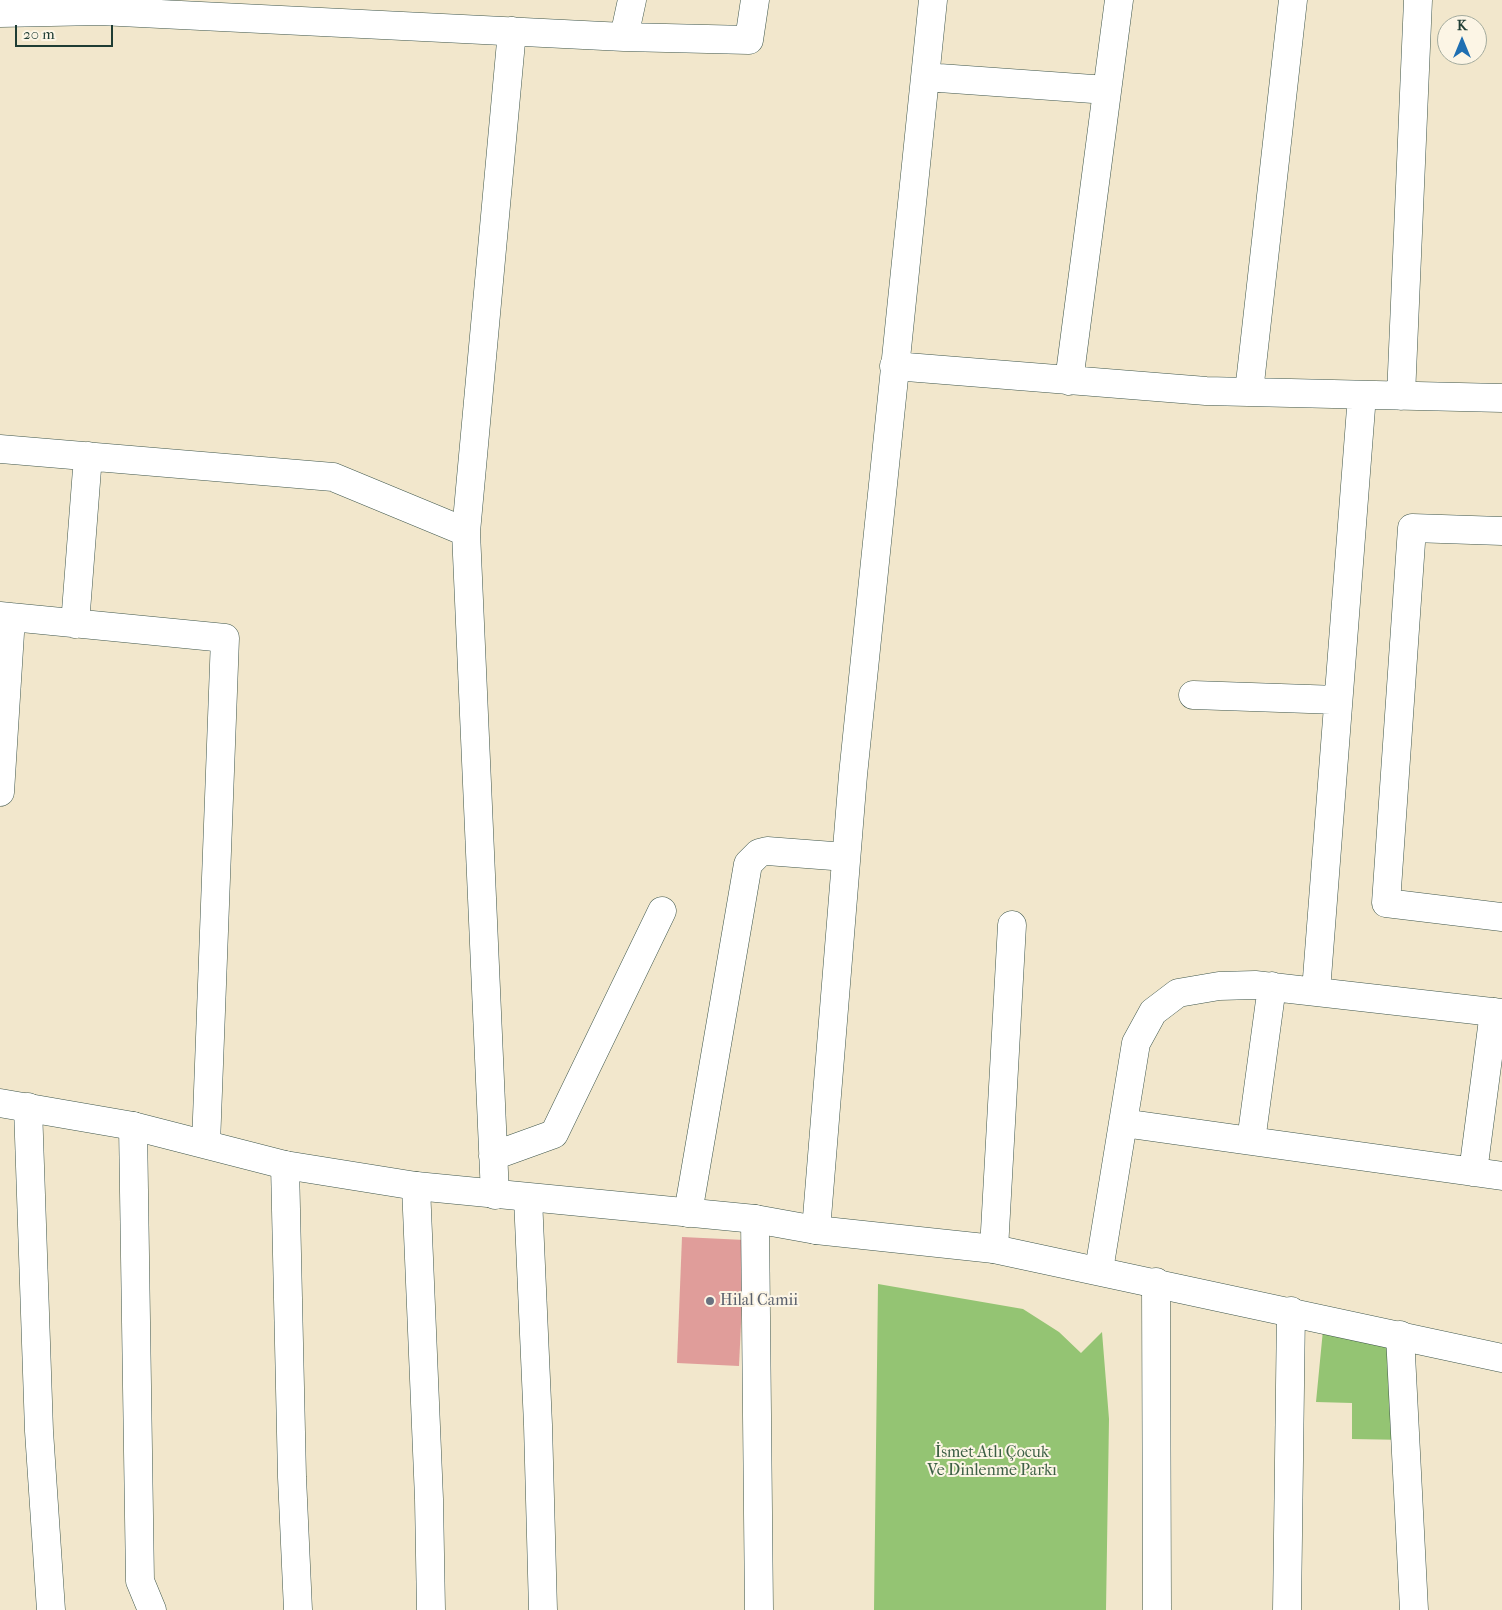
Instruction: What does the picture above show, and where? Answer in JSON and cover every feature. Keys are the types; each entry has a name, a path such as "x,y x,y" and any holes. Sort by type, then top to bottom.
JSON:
{"street":[{"path":"624,37 632,0"},
{"path":"0,14 100,5 512,31 624,37 749,40 755,0"},
{"path":"816,1230 846,857 894,366 933,0"},
{"path":"1069,380 1119,0"},
{"path":"1249,392 1293,0"},
{"path":"1401,396 1418,0"},
{"path":"496,1195 466,532 512,31"},
{"path":"925,77 1107,90"},
{"path":"894,366 1249,392 1502,398"},
{"path":"1316,991 1362,395"},
{"path":"0,449 333,476 466,532"},
{"path":"75,624 88,456"},
{"path":"1502,532 1412,528 1386,903 1502,917"},
{"path":"0,792 6,617 224,638 206,1144"},
{"path":"1193,695 1338,700"},
{"path":"688,1213 748,864 752,858 767,851 846,857"},
{"path":"493,1156 554,1134 662,911"},
{"path":"994,1249 1012,925"},
{"path":"1099,1270 1136,1043 1153,1012 1178,993 1219,986 1272,986 1498,1012 1472,1172"},
{"path":"1251,1141 1272,986"},
{"path":"0,1103 28,1106 133,1126 284,1164 416,1186 755,1219 816,1230 994,1249 1156,1282 1502,1358"},
{"path":"28,1106 39,1431 51,1610"},
{"path":"1123,1123 1502,1176"},
{"path":"133,1126 140,1582 152,1610"},
{"path":"284,1164 292,1477 298,1610"},
{"path":"416,1186 429,1499 431,1610"},
{"path":"528,1198 543,1610"},
{"path":"755,1219 759,1610"},
{"path":"1156,1282 1157,1610"},
{"path":"1287,1610 1291,1312"},
{"path":"1400,1335 1414,1610"}],"green space":[{"name":"İsmet Atlı Çocuk Ve Dinlenme Parkı","path":"878,1284 1023,1309 1059,1332 1081,1353 1102,1332 1109,1419 1106,1610 874,1610"},
{"path":"1323,1330 1401,1348 1408,1440 1352,1439 1352,1403 1316,1402"}],"building":[{"name":"Hilal Camii","path":"682,1237 745,1240 739,1366 677,1363"}],"place":[{"name":"Hilal Camii","path":"710,1301"}]}
